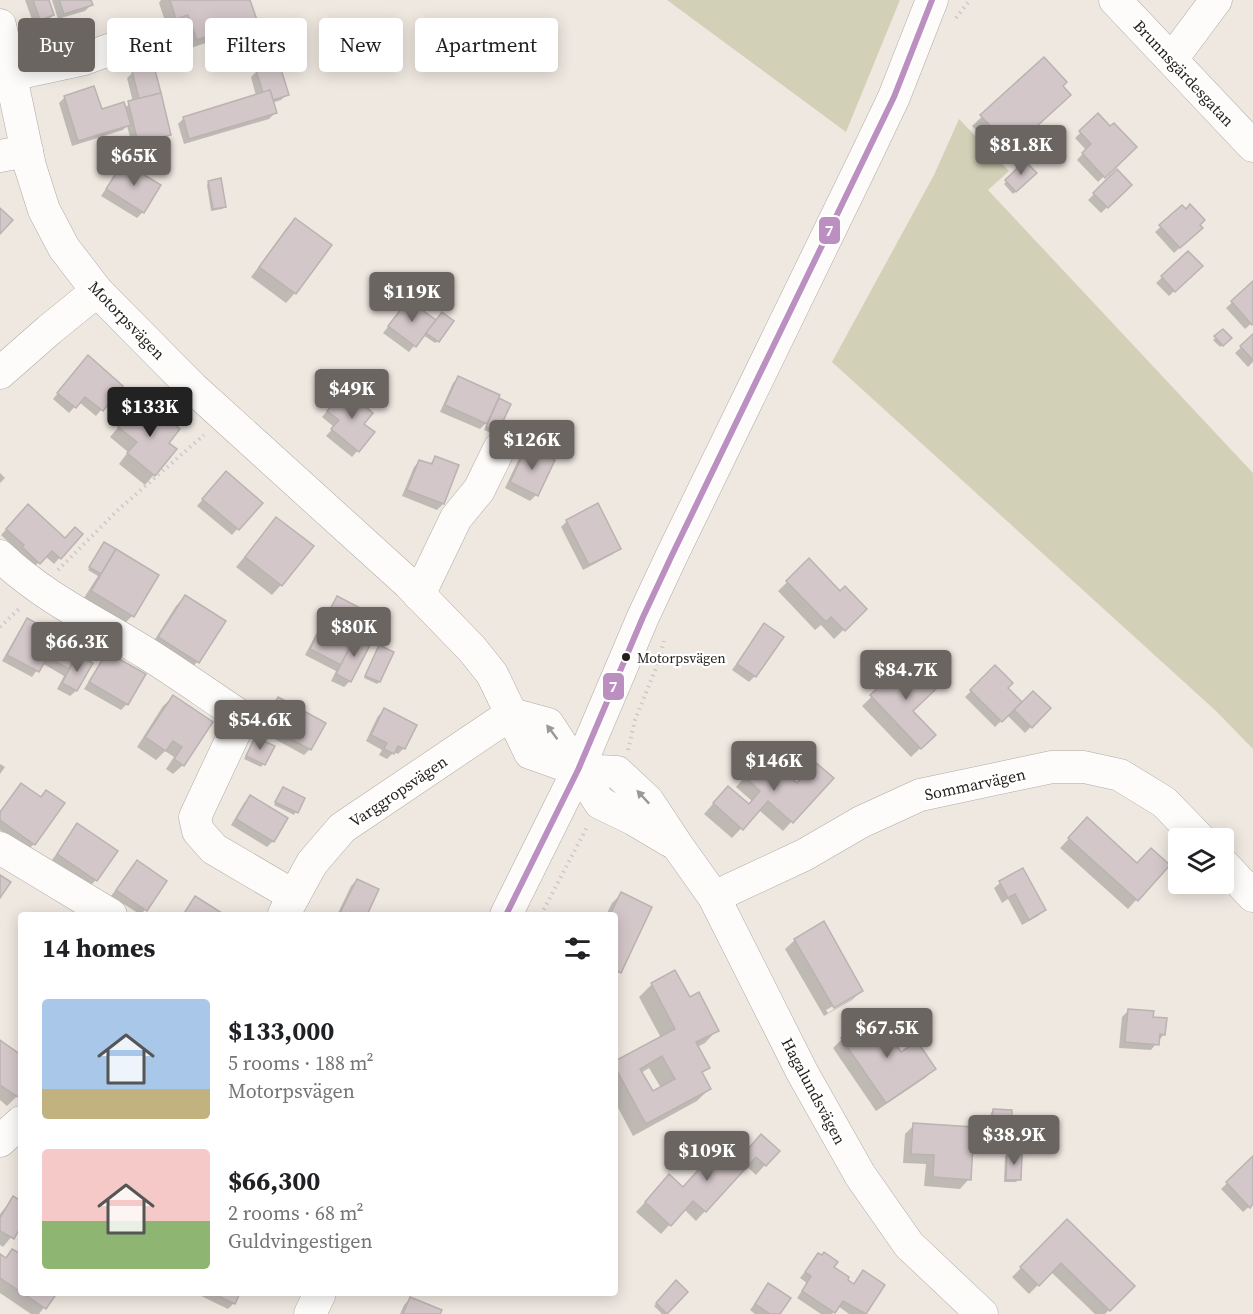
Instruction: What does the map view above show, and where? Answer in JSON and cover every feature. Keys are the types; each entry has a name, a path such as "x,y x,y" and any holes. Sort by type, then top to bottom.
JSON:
{"street":[{"path":"507,912 578,770 643,617 880,128 932,0"},
{"name":"Brunnsgärdesgatan","path":"1115,0 1253,146"},
{"path":"1172,59 1216,0"},
{"name":"Motorpsvägen","path":"0,25 10,75 13,153 64,248 97,291 193,388 419,595 472,649 492,674 530,753 578,770"},
{"path":"10,75 84,59 107,51"},
{"path":"0,373 97,291"},
{"path":"419,595 456,518 479,490 499,449"},
{"path":"0,556 19,575 39,589 146,653 242,717 195,817 198,831 214,849 288,906"},
{"name":"Varggropsvägen","path":"288,906 312,863 342,828 511,714"},
{"name":"Sommarvägen","path":"714,897 794,860 861,822 920,795 1052,767 1084,767 1120,775 1164,802 1189,828"},
{"name":"Hagalundsvägen","path":"578,770 600,803 633,819 676,845 714,897 802,1072 860,1175 909,1245 982,1314"},
{"path":"0,848 106,912"},
{"path":"1234,876 1253,896"},
{"path":"310,1314 319,1296"}],"path":[{"path":"0,627 119,509 225,416"},
{"path":"543,912 578,844"}],"shaded area":[{"path":"667,0 900,0 846,132"},
{"path":"959,119 1009,171 988,190 1253,473 1253,749 1216,711 832,362 934,175"}],"building":[{"path":"33,0 49,0 54,15 39,18"},
{"path":"59,0 91,0 93,5 64,14"},
{"path":"170,0 250,0 256,18 205,18 205,37 197,40 193,29 193,18 189,18 188,15 176,18"},
{"path":"1044,57 1067,82 1063,86 1071,95 1012,149 980,115"},
{"path":"132,72 156,72 161,93 139,99"},
{"path":"257,72 282,72 289,95 273,100 270,90 263,93"},
{"path":"94,86 102,109 124,102 131,125 78,141 64,96"},
{"path":"270,90 277,113 189,139 183,117"},
{"path":"161,93 171,135 138,143 128,101"},
{"path":"1098,113 1110,126 1114,123 1137,147 1105,178 1082,153 1091,144 1079,131"},
{"path":"1025,161 1037,173 1016,192 1005,180"},
{"path":"123,162 161,185 144,213 106,189"},
{"path":"1117,169 1132,185 1108,208 1093,193"},
{"path":"221,178 226,207 213,209 208,181"},
{"path":"1190,204 1205,220 1200,225 1203,228 1180,248 1159,225 1182,205 1186,209"},
{"path":"0,208 13,220 0,234"},
{"path":"295,218 332,245 296,294 259,267"},
{"path":"1188,251 1203,266 1175,292 1161,276"},
{"path":"1253,281 1253,324 1252,325 1231,301"},
{"path":"408,300 436,320 416,347 388,326"},
{"path":"442,312 454,321 439,342 426,333"},
{"path":"1223,329 1232,338 1223,346 1214,336"},
{"path":"1253,334 1253,360 1240,346"},
{"path":"88,355 123,386 103,411 85,397 76,408 57,393"},
{"path":"458,376 500,395 487,424 445,405"},
{"path":"345,389 373,413 364,424 375,432 359,452 331,429 339,420 327,411"},
{"path":"499,398 511,404 498,432 486,427"},
{"path":"148,404 180,429 169,443 177,449 155,476 127,453 137,442 118,427 133,408 140,413"},
{"path":"527,446 555,460 538,496 510,482"},
{"path":"435,456 459,465 444,504 407,490 419,460 432,464"},
{"path":"226,471 263,503 239,530 202,499"},
{"path":"598,503 621,549 589,565 566,520"},
{"path":"28,504 65,538 75,527 83,534 61,559 52,551 40,564 6,529"},
{"path":"276,517 314,546 282,586 245,557"},
{"path":"104,542 116,549 101,574 89,567"},
{"path":"116,549 159,575 134,617 91,591"},
{"path":"809,558 840,591 845,586 867,609 845,631 831,617 826,622 786,581"},
{"path":"185,595 226,621 199,663 158,637"},
{"path":"337,596 368,612 341,665 310,649"},
{"path":"27,618 59,636 39,672 7,655"},
{"path":"764,623 784,637 756,677 737,664"},
{"path":"64,627 86,639 69,669 47,657"},
{"path":"357,634 372,641 351,682 336,674"},
{"path":"379,645 394,652 380,682 365,676"},
{"path":"107,652 146,674 128,705 89,682"},
{"path":"77,655 93,663 77,691 62,683"},
{"path":"908,660 936,689 913,711 936,735 921,749 870,695"},
{"path":"995,665 1013,683 1008,688 1022,702 1002,722 970,690"},
{"path":"1033,691 1051,708 1032,728 1014,710"},
{"path":"173,695 213,722 184,766 174,759 182,747 173,741 166,751 145,737"},
{"path":"278,697 326,723 311,750 263,724"},
{"path":"384,708 417,725 405,749 398,746 394,754 384,749 387,743 371,735"},
{"path":"255,737 275,746 265,765 246,756"},
{"path":"764,754 797,783 815,762 834,778 793,823 768,801 743,830 713,803 728,786 749,804 760,791 744,776"},
{"path":"21,783 41,797 46,790 65,803 35,845 0,820 0,812"},
{"path":"283,787 305,798 298,813 275,802"},
{"path":"250,795 288,818 274,842 236,819"},
{"path":"1087,817 1137,863 1151,848 1168,863 1168,867 1138,901 1068,838"},
{"path":"77,823 118,851 97,881 57,854"},
{"path":"137,860 167,881 147,911 116,890"},
{"path":"1023,868 1046,910 1029,920 1015,894 1008,898 999,881"},
{"path":"0,875 11,882 0,898"},
{"path":"357,879 379,889 368,912 340,912"},
{"path":"621,892 652,907 621,973 618,972 618,912 611,912"},
{"path":"195,896 220,912 185,912"},
{"path":"824,921 863,991 834,1008 794,939"},
{"path":"675,970 690,997 699,992 719,1031 696,1042 710,1068 702,1072 711,1089 646,1124 618,1073 618,1059 675,1029 651,983","holes":["662,1056 675,1079 653,1091 640,1069"]},
{"path":"1128,1009 1154,1011 1153,1017 1167,1018 1165,1035 1160,1034 1159,1045 1125,1042"},
{"path":"876,1015 901,1052 917,1041 936,1069 886,1103 841,1038"},
{"path":"0,1040 18,1053 18,1097 0,1085"},
{"path":"993,1109 1012,1110 1011,1131 991,1130"},
{"path":"913,1123 974,1127 971,1180 933,1177 934,1155 911,1154"},
{"path":"761,1134 780,1151 766,1166 756,1157 706,1212 693,1201 671,1226 645,1202 669,1174 683,1187 716,1150 733,1166"},
{"path":"1007,1153 1022,1153 1021,1180 1006,1180"},
{"path":"1253,1156 1253,1204 1250,1208 1226,1182"},
{"path":"13,1196 18,1199 18,1232 14,1239 0,1231 0,1218"},
{"path":"1067,1219 1135,1286 1110,1311 1061,1263 1039,1286 1020,1267"},
{"path":"12,1249 18,1252 18,1290 0,1278 0,1254 6,1258"},
{"path":"824,1252 838,1262 834,1267 849,1277 848,1280 854,1284 863,1270 885,1285 866,1314 843,1301 835,1313 802,1291 811,1276 805,1272 818,1253 822,1255"},
{"path":"676,1280 688,1292 667,1314 656,1303"},
{"path":"768,1283 791,1298 780,1314 770,1314 755,1304"},
{"path":"27,1296 55,1296 46,1309"},
{"path":"218,1296 239,1296 235,1304"},
{"path":"410,1297 442,1310 440,1314 403,1314"}],"transit line":[{"name":"7","path":"507,912 578,770 672,555 894,97 932,0"}],"place":[{"name":"Motorpsvägen","path":"626,657"}]}
